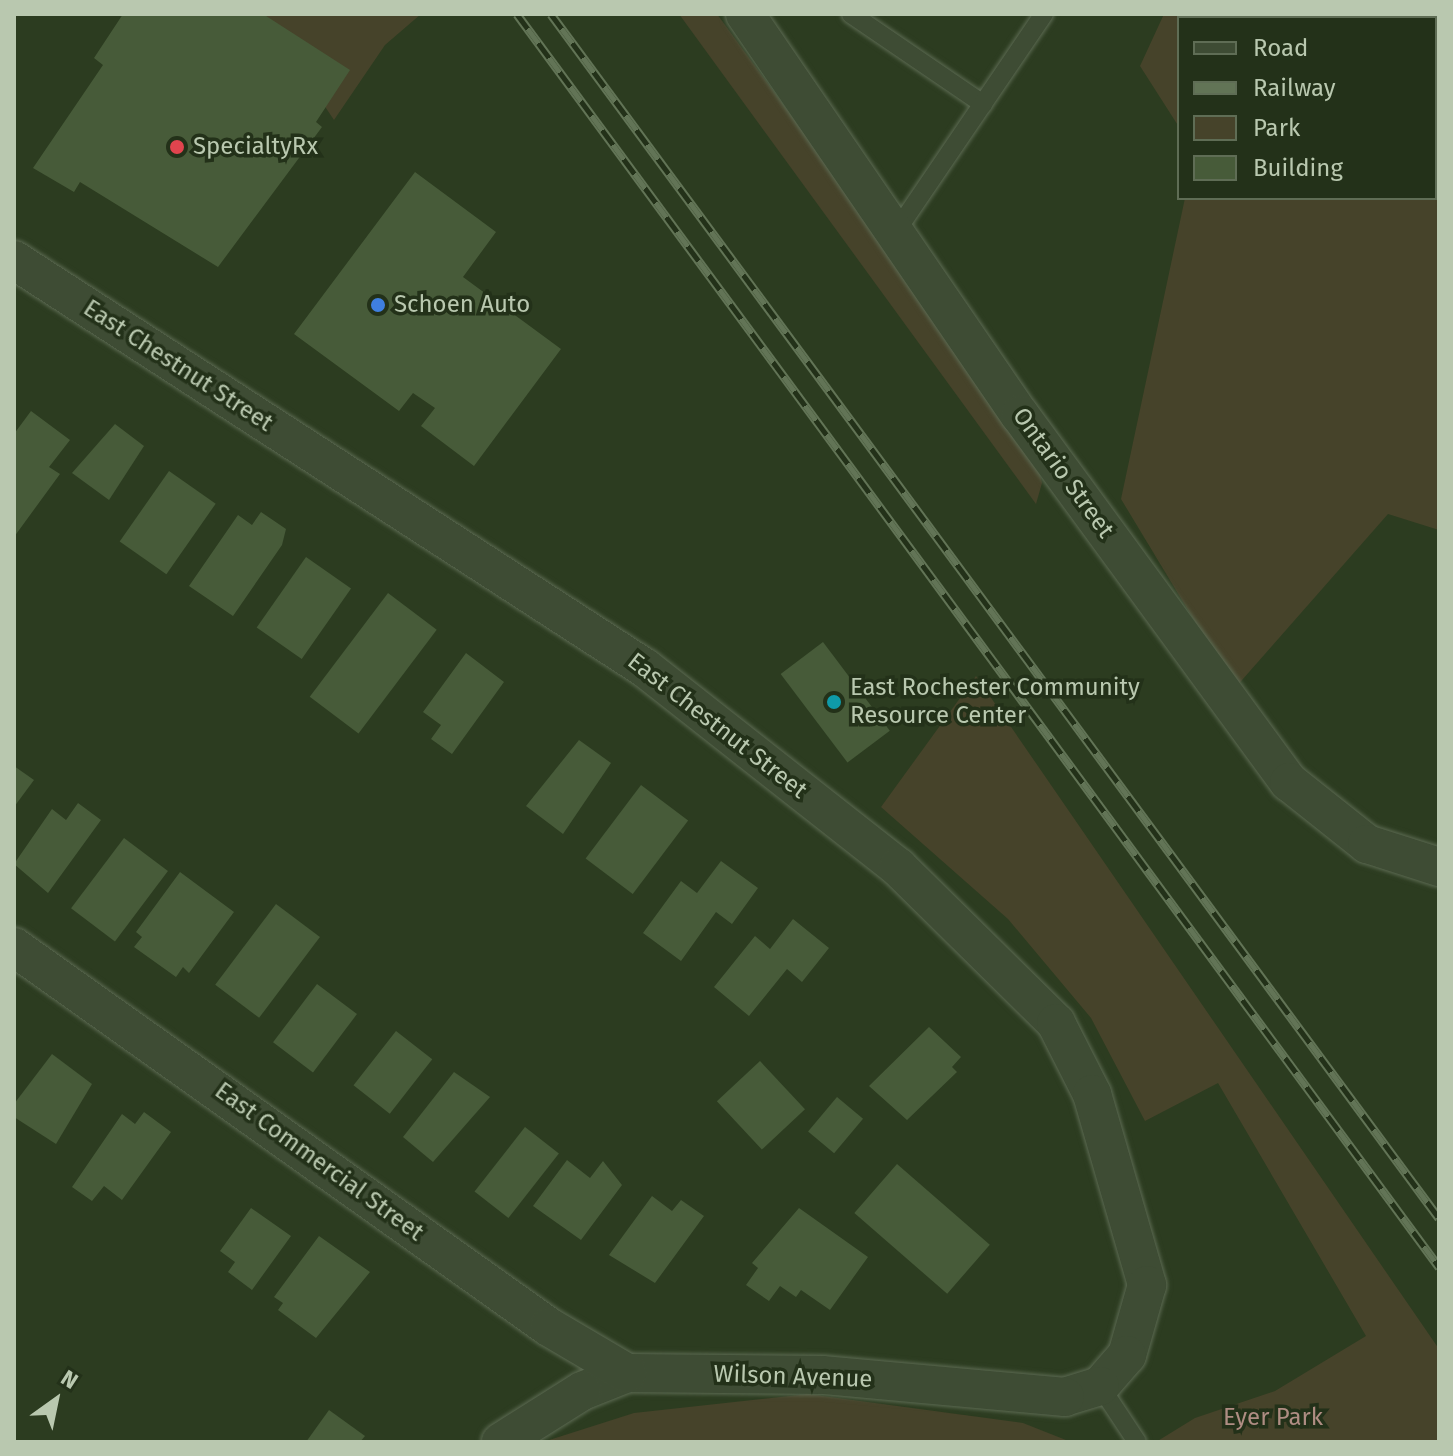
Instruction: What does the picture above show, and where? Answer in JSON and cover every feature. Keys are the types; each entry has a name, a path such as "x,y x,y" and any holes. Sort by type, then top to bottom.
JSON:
{"street":[{"name":"Ontario Street","path":"745,14 895,233 1289,782 1367,844 1439,867"},
{"name":"East Chestnut Street","path":"14,260 645,668 898,867 1056,1023 1092,1094 1147,1285 1127,1355 1100,1386"},
{"name":"East Commercial Street","path":"14,947 549,1327 627,1373"},
{"name":"Wilson Avenue","path":"501,1442 582,1391 627,1373 822,1375 1065,1397 1100,1386"}],"lane":[{"path":"851,14 983,104"},
{"path":"895,233 1044,14"},
{"path":"1100,1386 1137,1442"}],"green space":[{"path":"263,14 421,14 385,45 334,120"},
{"path":"679,14 717,14 1010,415 1035,455 1042,483 1036,504"},
{"path":"1164,14 1439,14 1439,530 1388,514 1235,688 1121,499 1185,200 1437,200 1437,16 1177,16 1177,124 1140,66"},
{"name":"Eyer Park","path":"976,676 1439,1349 1439,1442 1156,1442 1195,1418 1275,1391 1366,1336 1218,1083 1145,1121 1091,1018 1008,919 881,807"},
{"path":"808,1394 1023,1423 1071,1442 543,1442 634,1413"}],"building":[{"name":"SpecialtyRx","path":"123,14 263,14 350,70 316,122 322,127 218,267 80,182 74,192 33,168 103,65 94,58"},
{"path":"415,172 496,232 463,277 561,349 474,466 421,426 435,408 413,393 399,411 294,334"},
{"path":"31,411 70,440 49,467 60,474 14,537 14,434"},
{"path":"115,424 144,446 109,500 72,473"},
{"path":"169,471 216,504 166,574 120,541"},
{"path":"261,512 286,529 282,545 233,616 189,586 238,515 252,525"},
{"path":"306,557 351,589 302,659 257,627"},
{"path":"388,593 437,630 358,734 310,697"},
{"name":"East Rochester Community Resource Center","path":"823,642 890,731 847,763 781,674"},
{"path":"466,653 504,682 452,754 431,739 441,725 423,712"},
{"path":"579,740 611,763 563,834 526,806"},
{"path":"14,766 34,780 14,807"},
{"path":"641,785 688,821 633,894 586,858"},
{"path":"78,803 101,820 48,893 14,864 52,809 66,820"},
{"path":"124,838 168,871 115,941 71,908"},
{"path":"721,861 758,888 732,924 716,912 681,961 643,933 681,881 697,893"},
{"path":"180,872 234,912 189,973 183,967 176,977 134,947 142,937 136,932"},
{"path":"276,904 320,937 259,1018 215,985"},
{"path":"793,919 829,948 802,982 787,969 749,1016 714,987 755,936 770,949"},
{"path":"317,984 357,1014 313,1072 273,1042"},
{"path":"929,1027 961,1057 952,1067 957,1072 907,1120 869,1086"},
{"path":"396,1031 432,1059 390,1114 354,1085"},
{"path":"52,1054 92,1084 56,1144 14,1117 14,1104"},
{"path":"760,1061 805,1109 762,1150 717,1101"},
{"path":"454,1072 490,1097 433,1162 403,1137"},
{"path":"837,1097 863,1119 834,1153 808,1131"},
{"path":"144,1112 171,1132 122,1200 104,1186 92,1201 72,1187 122,1114 135,1124"},
{"path":"525,1127 559,1153 508,1218 475,1192"},
{"path":"567,1160 590,1178 603,1161 622,1185 581,1240 533,1206"},
{"path":"897,1164 990,1245 947,1294 854,1213"},
{"path":"652,1196 672,1211 681,1200 704,1216 655,1283 609,1255"},
{"path":"251,1208 291,1236 252,1290 228,1272 235,1262 220,1251"},
{"path":"799,1208 868,1257 830,1310 801,1290 796,1297 780,1286 769,1301 746,1285 758,1268 752,1263"},
{"path":"319,1236 370,1272 316,1338 278,1310 283,1303 274,1297"},
{"path":"329,1410 365,1436 360,1442 306,1442"}],"railway":[{"path":"517,14 1439,1267"},
{"path":"551,14 1439,1218"}],"place":[{"name":"SpecialtyRx","path":"177,147"},
{"name":"Schoen Auto","path":"378,305"},
{"name":"East Rochester Community Resource Center","path":"834,702"}]}
